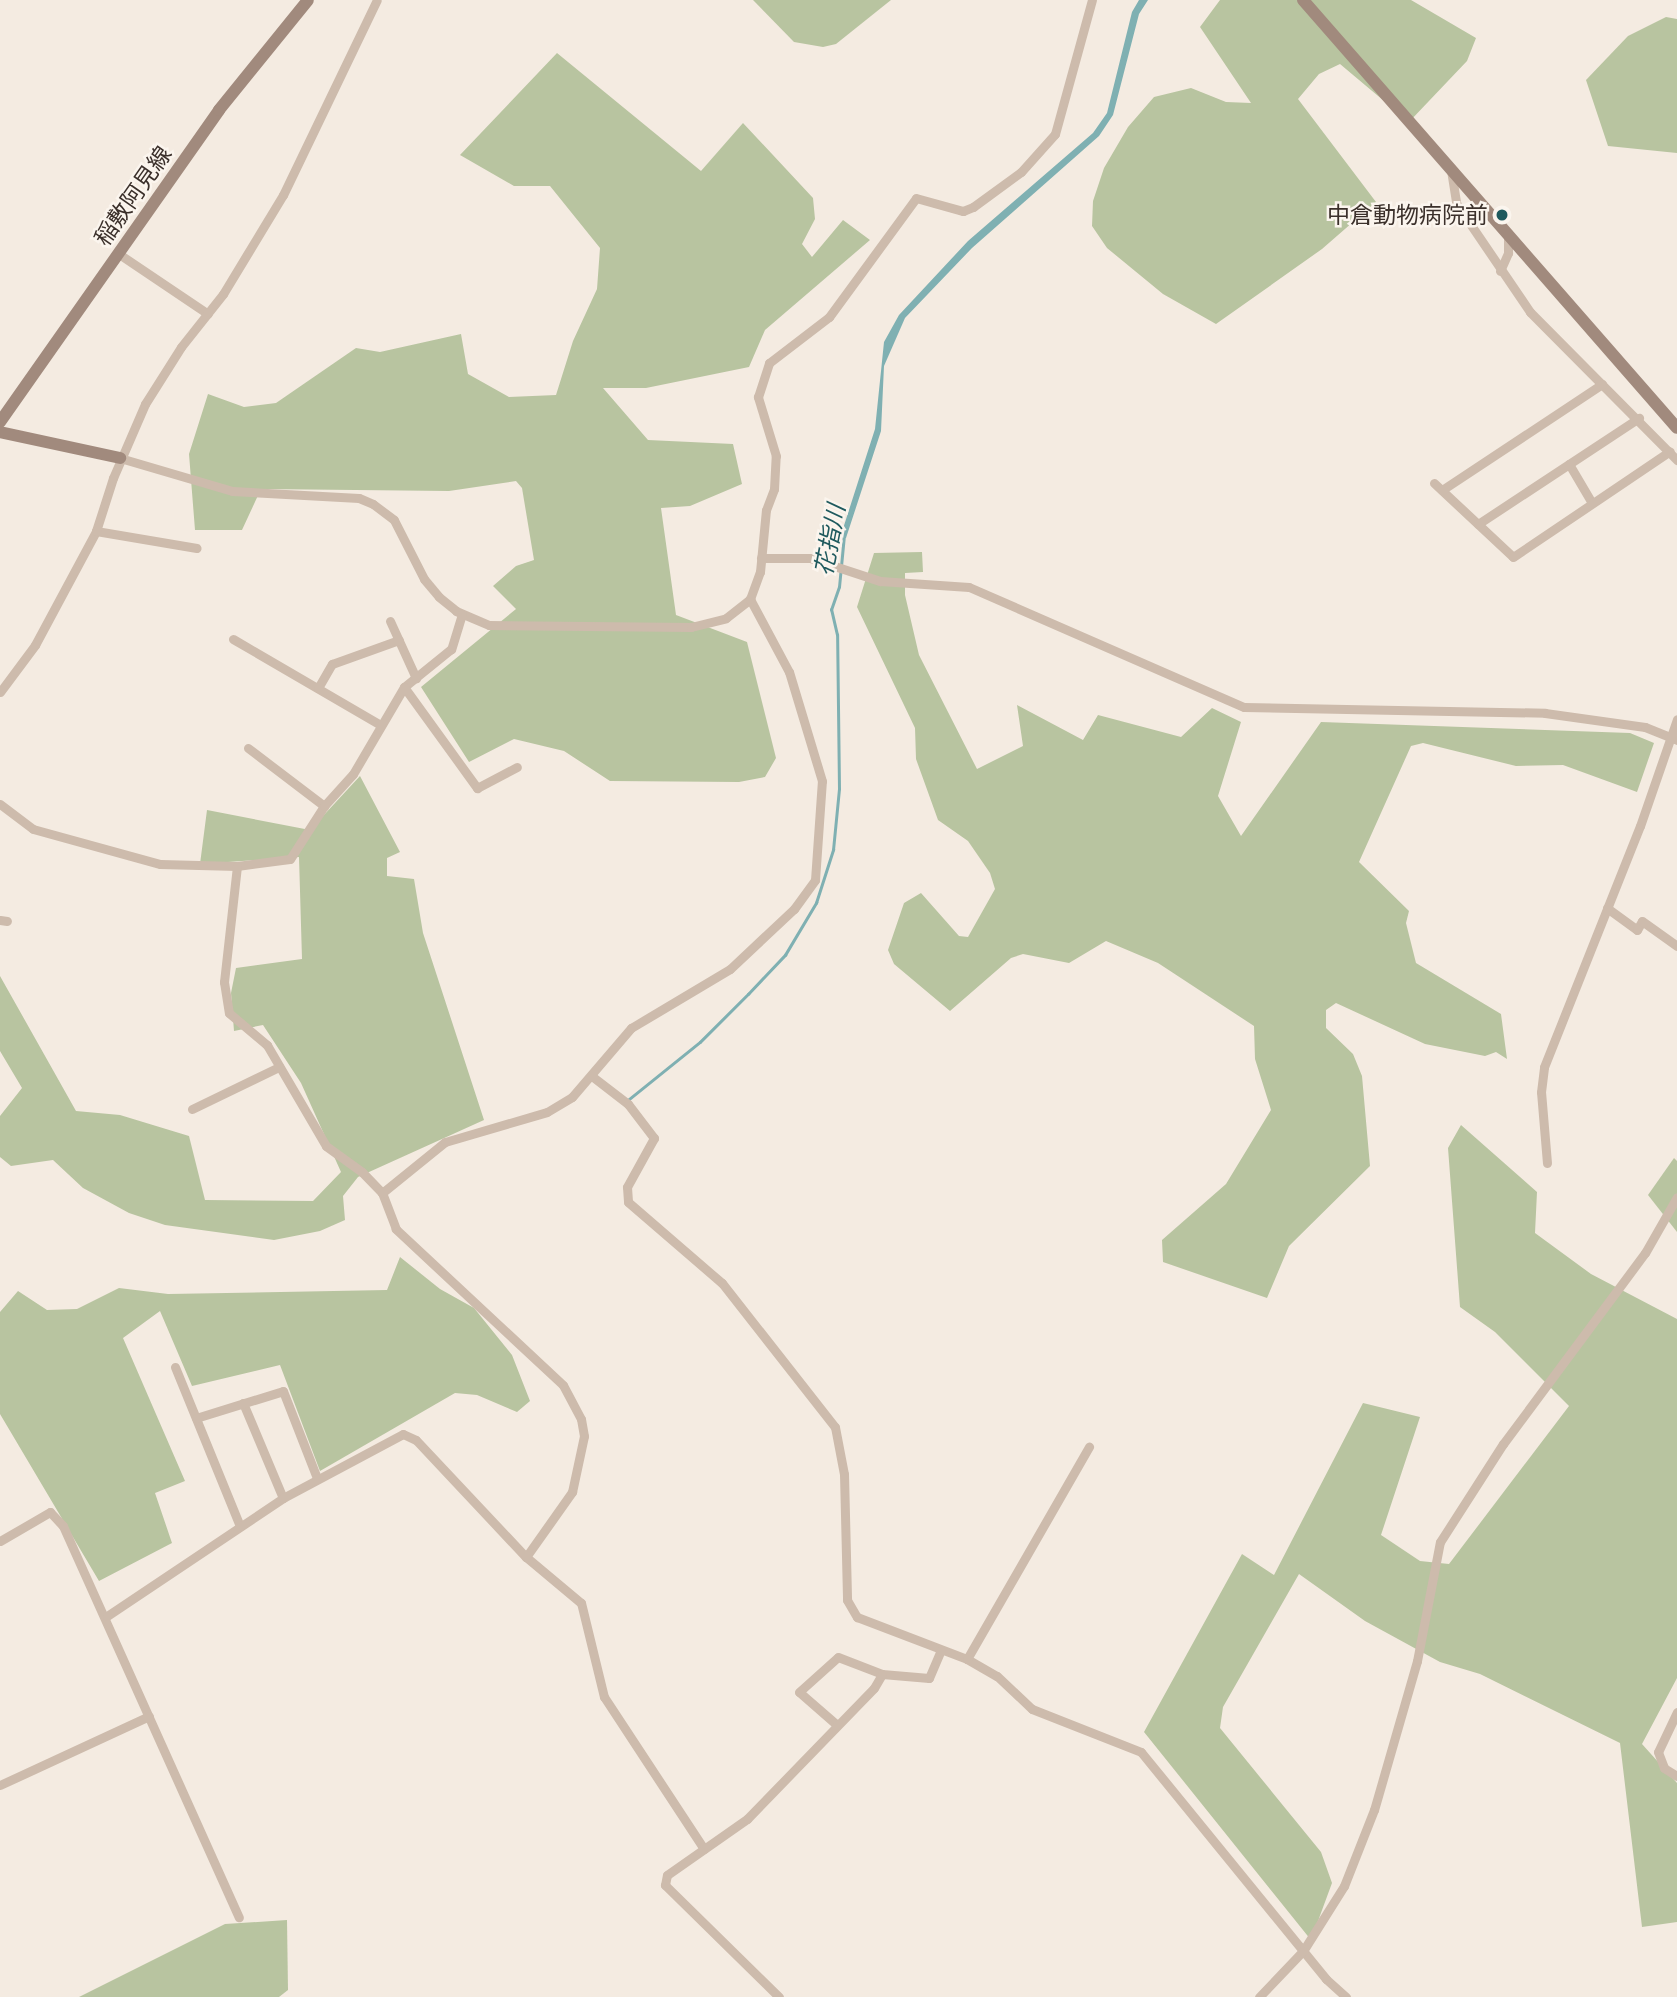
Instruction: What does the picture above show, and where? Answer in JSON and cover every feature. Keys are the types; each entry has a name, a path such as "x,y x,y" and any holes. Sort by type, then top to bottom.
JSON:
{"street":[{"name":"稲敷阿見線","path":"0,422 248,71 308,0"},
{"path":"0,692 35,646 96,531 120,458 145,404 208,314 283,195 377,0"},
{"path":"0,432 120,458 232,491 359,498 373,504 394,520 424,579 462,614 505,628 691,627 737,613 750,599 761,558 776,456 758,397 769,363 829,317 916,198 963,211 1021,172 1055,134 1092,0"},
{"path":"1303,0 1677,428"},
{"path":"1451,170 1456,203 1530,312 1639,418 1677,460"},
{"path":"1500,271 1508,253 1508,233"},
{"path":"119,254 208,314"},
{"path":"1602,384 1438,487 1513,557 1670,451"},
{"path":"1478,524 1639,418"},
{"path":"1569,464 1592,503"},
{"path":"96,531 197,548"},
{"path":"761,558 810,558 880,581 969,587 1244,707 1545,713 1645,727 1673,738"},
{"path":"382,1193 445,1142 547,1112 593,1077 631,1028 730,969 793,909 815,880 821,781 789,671 750,599"},
{"path":"0,804 33,828 131,857 176,866 237,866 290,859 324,806 353,774 404,687 451,649 462,614"},
{"path":"390,621 416,678"},
{"path":"233,639 381,725"},
{"path":"318,688 332,664 399,640"},
{"path":"404,687 477,788 517,767"},
{"path":"1547,1163 1541,1092 1544,1067 1640,826 1673,738 1677,719"},
{"path":"248,748 324,806"},
{"path":"237,866 226,956 226,1003 229,1013 260,1037 326,1146 382,1193 396,1229 563,1385 581,1419 584,1437 572,1492 526,1557"},
{"path":"1607,908 1637,930 1642,921 1677,946"},
{"path":"192,1109 279,1067"},
{"path":"593,1077 628,1104 654,1138 627,1187 628,1202 722,1283 835,1427 844,1474 847,1600 857,1617 967,1659 998,1676 1032,1709 1141,1752 1303,1951 1346,1997"},
{"path":"1259,1997 1303,1951 1344,1886 1374,1810 1417,1661 1440,1542 1503,1444 1645,1253 1677,1197"},
{"path":"175,1367 240,1526"},
{"path":"196,1418 283,1391 317,1478"},
{"path":"243,1403 283,1498"},
{"path":"107,1616 283,1498 317,1478 409,1434 526,1557 581,1603 604,1697 623,1732 705,1849"},
{"path":"967,1659 1089,1447"},
{"path":"0,1541 50,1512 63,1527 107,1616 239,1917"},
{"path":"837,1726 799,1692 838,1657 882,1674 929,1678 941,1650"},
{"path":"779,1997 665,1885 667,1875 747,1819 874,1688 882,1674"},
{"path":"1677,1712 1658,1752 1664,1768 1677,1776"},
{"path":"0,1785 149,1716"}],"green space":[{"path":"753,0 891,0 836,44 823,47 794,42"},
{"path":"1220,0 1411,0 1476,38 1467,61 1409,122 1340,64 1319,74 1298,99 1376,202 1322,249 1216,324 1163,294 1107,248 1092,226 1093,201 1104,168 1128,127 1154,97 1191,88 1226,102 1251,103 1200,27"},
{"path":"1666,17 1677,19 1677,153 1608,146 1586,80 1628,36"},
{"path":"557,53 701,171 743,123 813,198 815,219 802,244 812,257 843,220 870,240 765,330 749,367 646,388 603,388 648,440 733,444 742,484 690,506 661,508 676,615 747,642 776,758 765,777 739,782 610,781 564,751 514,739 469,762 421,687 516,609 493,586 516,566 534,560 522,488 516,481 449,491 261,489 242,530 195,530 189,454 208,394 244,407 276,403 356,348 380,352 461,334 468,374 509,397 556,395 573,341 597,289 600,248 550,186 514,186 460,155"},
{"path":"922,552 923,572 905,573 905,595 919,655 977,769 1023,746 1017,705 1083,740 1098,715 1181,737 1212,708 1241,722 1218,796 1241,836 1321,722 1630,733 1654,743 1637,792 1563,765 1516,766 1423,743 1411,746 1359,862 1409,911 1406,923 1416,963 1501,1014 1507,1059 1496,1052 1485,1056 1425,1044 1336,1003 1326,1010 1326,1028 1353,1054 1362,1076 1370,1166 1289,1246 1267,1298 1163,1262 1162,1240 1226,1184 1271,1110 1255,1059 1254,1026 1158,963 1106,941 1069,963 1023,954 1011,958 950,1011 894,964 888,950 904,903 921,893 959,936 968,937 995,889 990,873 968,841 938,820 916,759 915,728 857,607 874,553"},
{"path":"360,776 400,852 387,858 387,876 414,879 423,933 484,1120 358,1177 343,1196 345,1220 320,1231 274,1240 165,1225 129,1213 83,1188 53,1160 11,1166 0,1157 0,1116 22,1088 0,1051 0,976 76,1111 120,1115 189,1136 205,1200 313,1201 341,1172 301,1083 263,1025 234,1031 231,993 236,968 302,959 299,857 200,864 207,810 310,830"},
{"path":"1461,1125 1537,1192 1535,1233 1591,1274 1677,1319 1677,1678 1642,1744 1677,1783 1677,1922 1642,1927 1620,1743 1480,1674 1440,1662 1365,1621 1299,1574 1223,1707 1220,1728 1321,1852 1332,1883 1311,1940 1144,1732 1242,1554 1274,1575 1363,1403 1420,1417 1381,1535 1420,1561 1449,1564 1569,1406 1495,1332 1460,1307 1448,1148"},
{"path":"1674,1158 1677,1161 1677,1232 1648,1195"},
{"path":"400,1257 440,1289 474,1308 512,1355 530,1401 517,1412 477,1395 455,1393 320,1471 280,1365 192,1386 160,1311 123,1338 185,1481 155,1493 172,1543 99,1581 0,1414 0,1312 18,1291 47,1310 77,1309 119,1288 168,1294 387,1290"},
{"path":"287,1920 288,1990 279,1997 79,1997 225,1924"}],"water":[{"name":"花指川","path":"1139,0 1148,0 1139,14 1113,115 1099,136 972,248 905,318 884,366 881,431 846,538 840,538 875,429 884,342 899,315 968,241 1093,133 1107,113 1132,12"}],"waterway":[{"name":"花指川","path":"628,1100 700,1042 748,994 785,955 816,903 833,850 839,789 837,635 831,610 839,587 844,535"}],"place":[{"name":"中倉動物病院前","path":"1502,215"}]}
